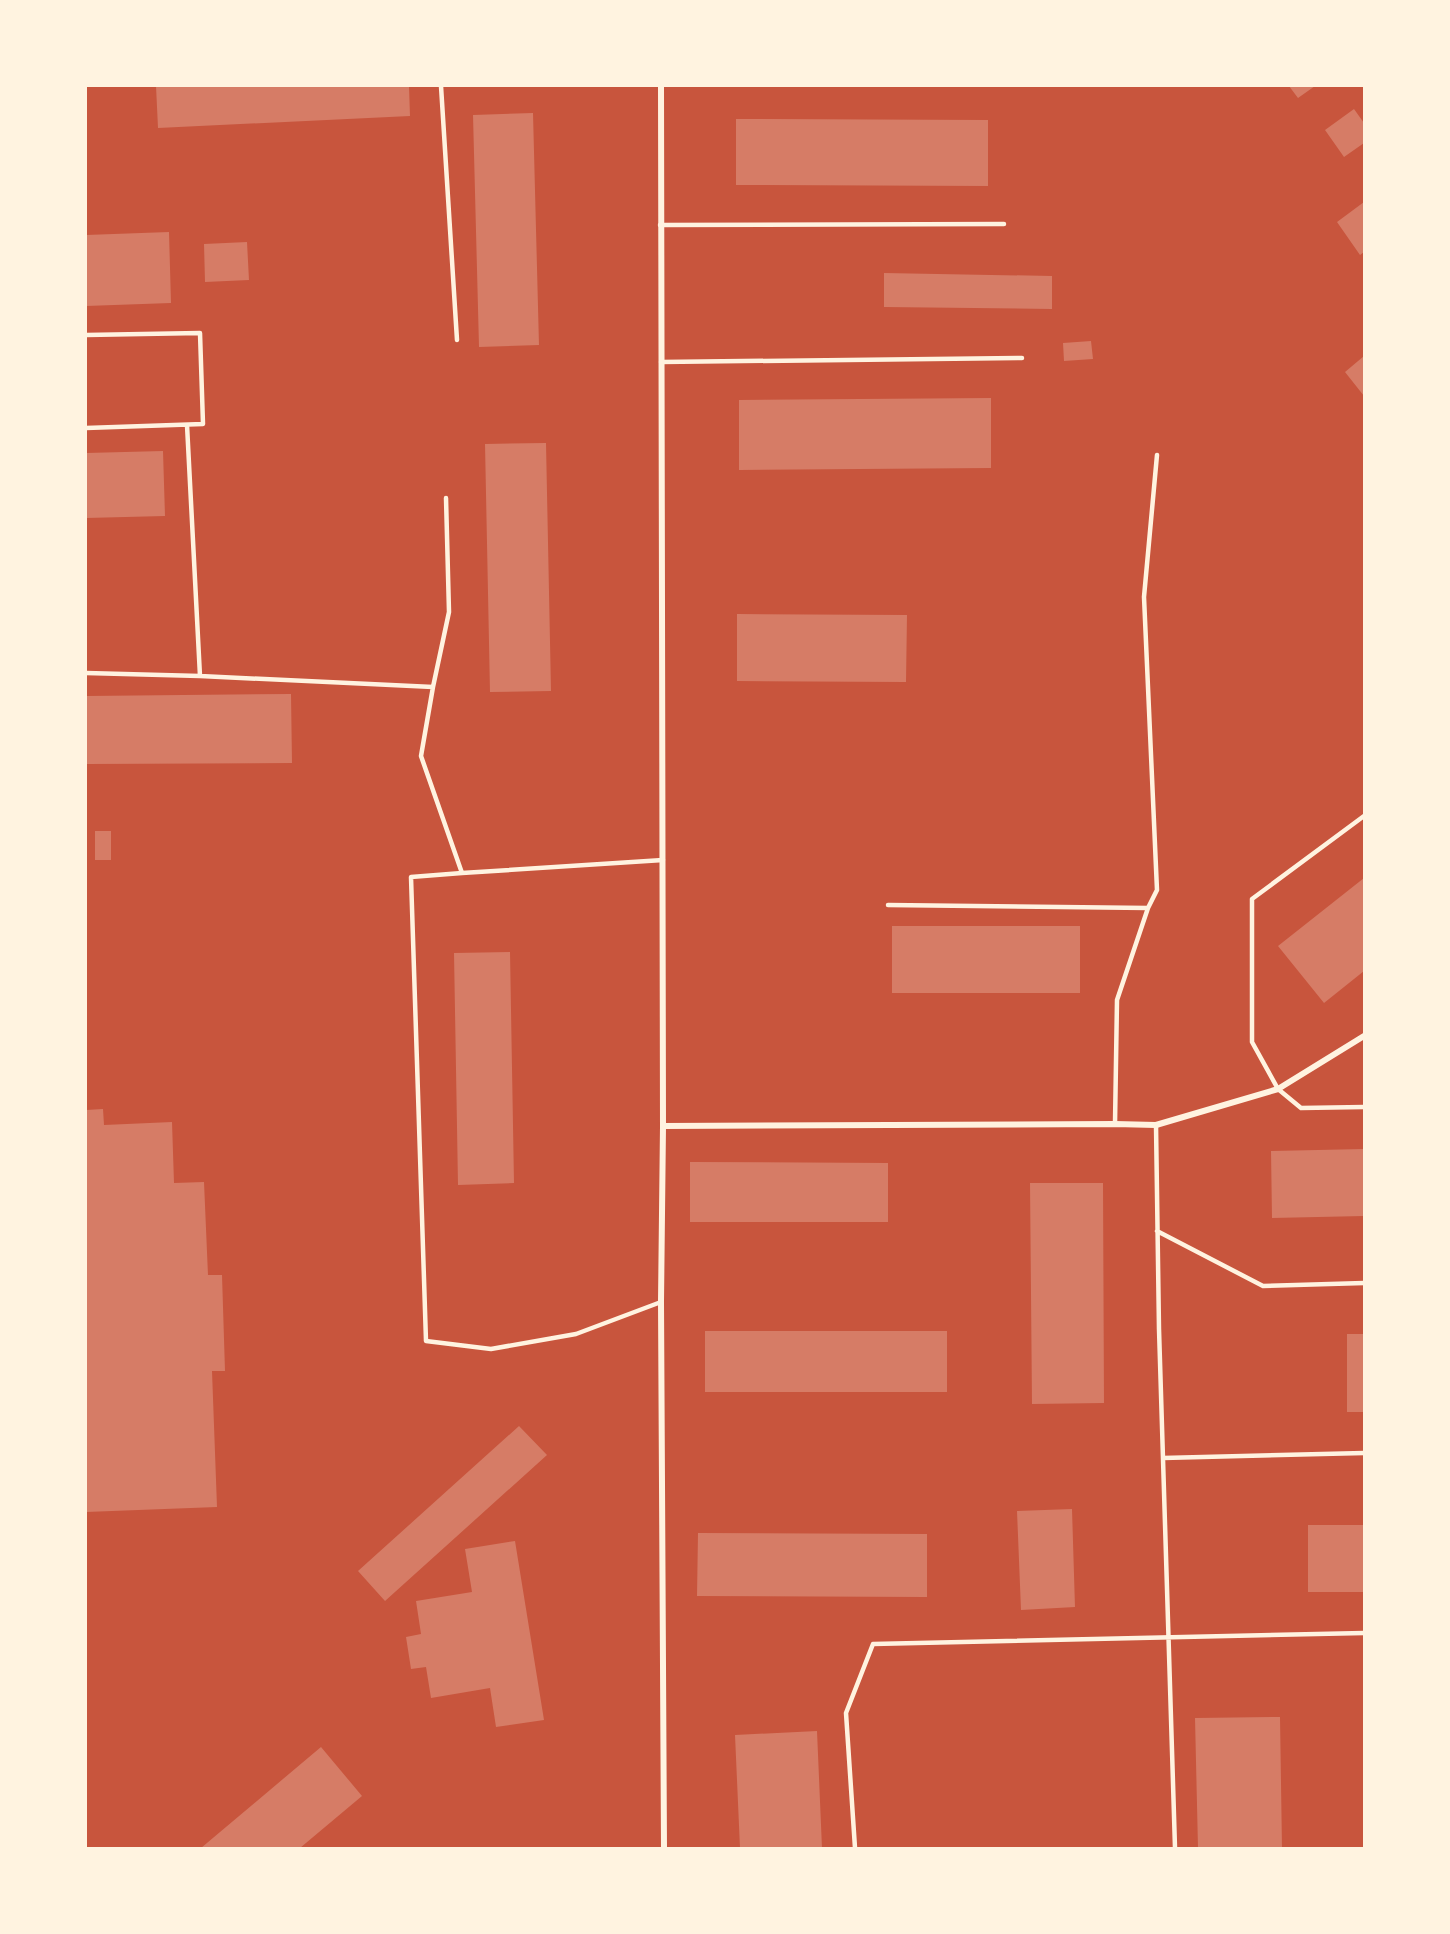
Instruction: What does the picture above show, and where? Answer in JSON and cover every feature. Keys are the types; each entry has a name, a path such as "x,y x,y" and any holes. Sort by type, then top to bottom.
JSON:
{"street":[{"path":"661,86 663,860 661,1302 664,1848"},
{"path":"663,1126 1156,1125 1278,1089 1365,1036"}],"lane":[{"path":"441,86 457,340"},
{"path":"660,225 1004,224"},
{"path":"86,335 200,333 203,424 86,428"},
{"path":"661,362 1022,358"},
{"path":"188,425 200,676"},
{"path":"1115,1124 1117,1000 1148,908 1157,890 1144,597 1157,456"},
{"path":"446,498 449,612 421,756 462,873"},
{"path":"86,673 433,687"},
{"path":"1365,816 1252,899 1252,1042 1278,1089 1301,1108 1365,1107"},
{"path":"661,1302 576,1334 491,1349 426,1341 411,878 663,860"},
{"path":"888,905 1148,908"},
{"path":"1156,1125 1175,1848"},
{"path":"1157,1231 1263,1286 1365,1283"},
{"path":"1163,1458 1365,1453"},
{"path":"855,1848 846,1713 873,1644 1365,1632"}],"building":[{"path":"156,86 409,86 410,116 158,128"},
{"path":"1289,86 1315,86 1298,98"},
{"path":"1354,109 1364,123 1364,143 1344,157 1325,130"},
{"path":"533,113 539,345 479,347 473,115"},
{"path":"736,119 988,120 988,186 736,185"},
{"path":"1364,202 1364,252 1360,255 1337,222"},
{"path":"169,232 171,303 86,306 86,235"},
{"path":"247,242 249,280 205,282 204,244"},
{"path":"884,273 1052,276 1052,309 884,307"},
{"path":"1091,341 1093,359 1064,361 1063,343"},
{"path":"1364,356 1364,396 1345,372"},
{"path":"991,398 991,468 739,470 739,400"},
{"path":"546,443 551,691 490,692 485,444"},
{"path":"163,451 165,516 86,518 86,453"},
{"path":"737,614 907,615 906,682 737,681"},
{"path":"291,694 292,763 86,764 86,696"},
{"path":"95,831 111,831 111,860 95,860"},
{"path":"1364,878 1364,971 1324,1003 1278,946"},
{"path":"892,926 1080,926 1080,993 892,993"},
{"path":"510,952 514,1183 458,1185 454,953"},
{"path":"103,1109 104,1125 172,1122 174,1183 204,1182 208,1275 222,1275 225,1371 212,1371 217,1507 86,1512 86,1110"},
{"path":"1364,1149 1364,1216 1272,1218 1271,1151"},
{"path":"690,1162 888,1163 888,1222 690,1222"},
{"path":"1030,1183 1103,1183 1104,1403 1032,1404"},
{"path":"705,1331 947,1331 947,1392 705,1392"},
{"path":"1347,1334 1364,1334 1364,1412 1347,1412"},
{"path":"519,1426 547,1455 385,1601 358,1571"},
{"path":"1072,1509 1075,1607 1021,1610 1017,1511"},
{"path":"1308,1525 1364,1525 1364,1592 1308,1592"},
{"path":"698,1533 927,1534 927,1597 697,1596"},
{"path":"515,1541 544,1720 496,1727 490,1688 431,1698 426,1667 411,1669 406,1637 421,1634 416,1601 472,1592 465,1549"},
{"path":"1280,1717 1282,1848 1198,1848 1195,1718"},
{"path":"817,1731 822,1848 740,1848 735,1735"},
{"path":"321,1747 362,1796 300,1848 201,1848"}]}
